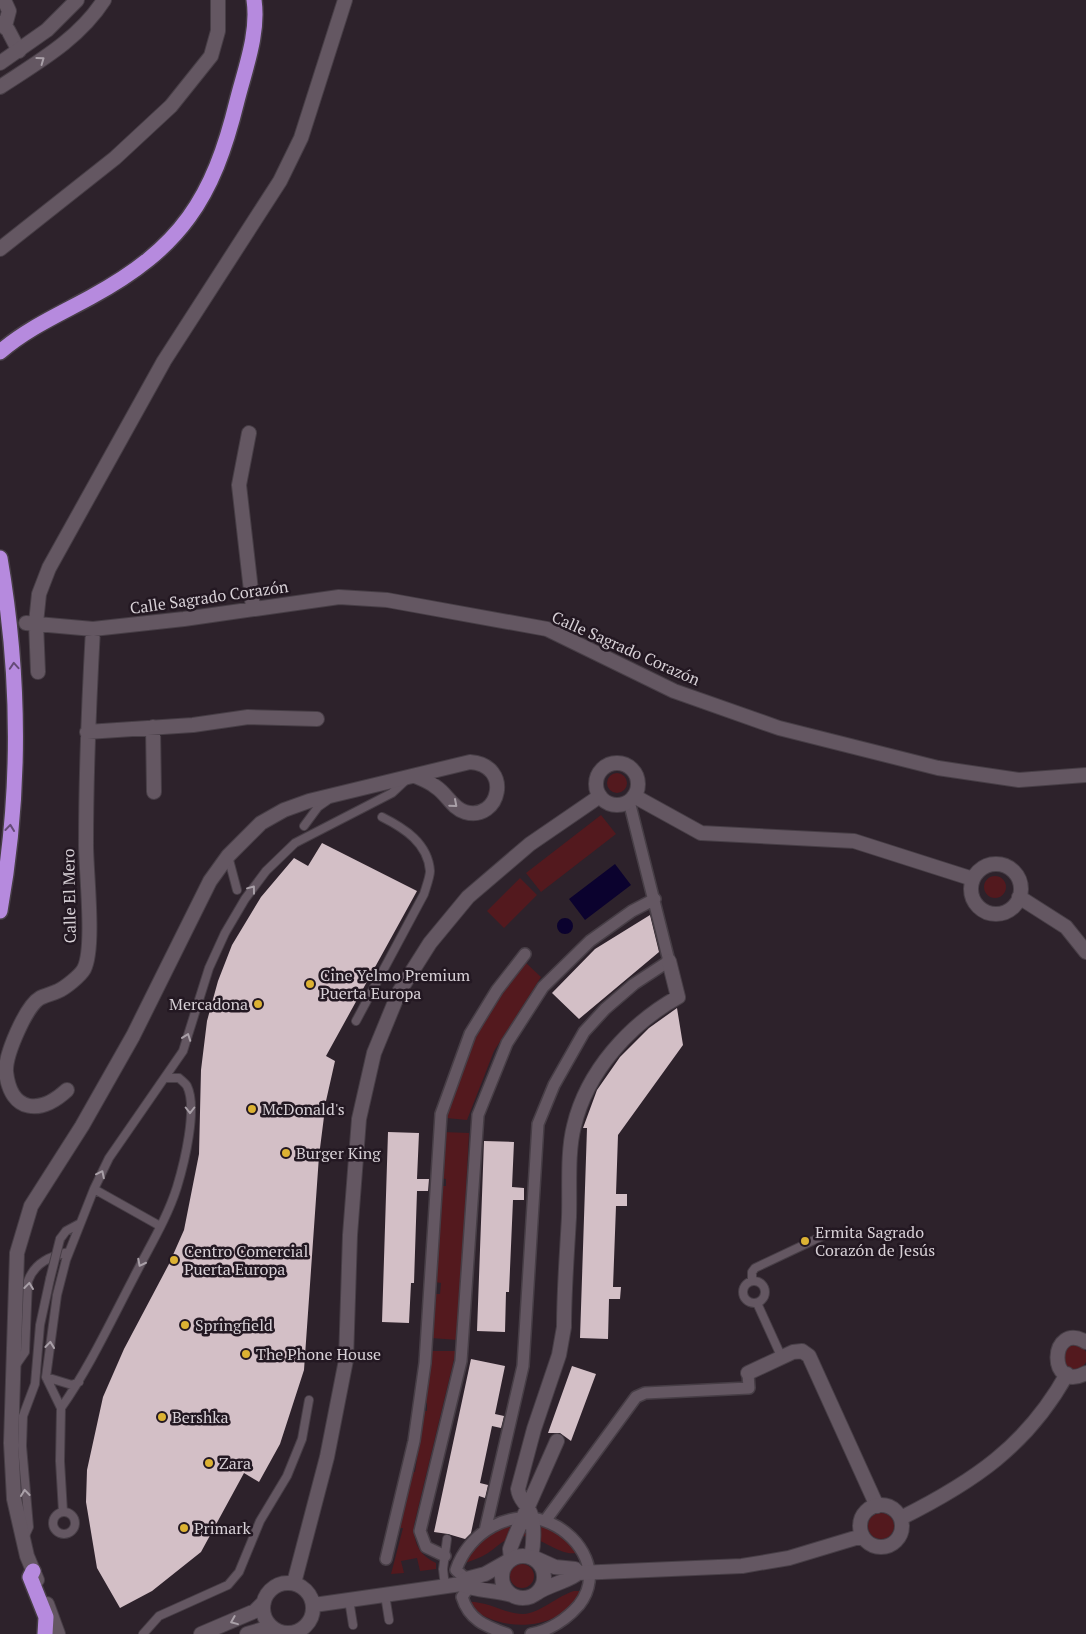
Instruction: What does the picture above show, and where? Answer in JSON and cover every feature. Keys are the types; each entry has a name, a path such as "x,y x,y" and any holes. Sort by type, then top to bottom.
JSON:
{"highway":[{"path":"0,352 12,342 144,265 164,248 186,224 201,201 217,168 231,128 253,37 256,11 254,0"},
{"path":"0,337 69,309"},
{"path":"0,558 10,617 17,716 12,805 0,911"},
{"path":"33,1571 30,1577 46,1618 55,1633"}],"street":[{"path":"4,0 9,11 3,25 19,51"},
{"path":"0,63 47,30 77,0"},
{"path":"0,87 74,35 92,17 104,0"},
{"path":"0,249 115,158 171,106 211,56 218,31 218,0"},
{"path":"38,672 31,623 38,594 49,568 164,361 280,181 293,156 345,0"},
{"path":"249,433 239,485 253,608"},
{"name":"Calle Sagrado Corazón","path":"31,623 93,629 184,619 339,597 387,600 547,629 674,691 779,728 938,768 1019,780 1086,775"},
{"name":"Calle El Mero","path":"67,1090 47,1105 28,1105 12,1093 6,1070 12,1045 26,1016 39,998 59,991 84,970 89,939 86,848 88,732 93,629"},
{"path":"88,732 248,717 317,719"},
{"path":"153,727 154,792"},
{"path":"33,1571 23,1540 14,1499 11,1442 15,1367 17,1254 31,1206 82,1126 133,1036 210,880 228,856 261,823 308,801 470,762 479,762 493,772 498,789 491,805 476,813 467,812 459,809 436,787 412,777"},
{"path":"614,764 620,764 632,770 636,776 637,790 632,798 623,804 610,804 600,796 596,782 602,770 614,764"},
{"path":"294,1583 327,1457 346,1360 350,1236 359,1119 374,1053 399,992 430,943 468,897 530,844 600,796"},
{"path":"632,798 701,833 854,841 973,879"},
{"path":"531,1634 544,1631 560,1623 585,1597 590,1585 584,1573 587,1558 580,1546 566,1533 532,1517 520,1499 518,1489 534,1429 559,1355 564,1327 574,1126 588,1089 604,1062 622,1040 648,1015 678,997 668,961 632,798"},
{"path":"1000,864 1015,873 1021,888 1019,897 1010,909 995,914 987,912 975,902 972,895 973,879 984,867 1000,864"},
{"path":"1019,897 1066,927 1086,952"},
{"path":"445,1556 426,1547 420,1531 462,1361 478,1116 506,1043 542,987 590,941 632,911 655,899"},
{"path":"386,1559 414,1441 425,1363 441,1114 470,1034 497,990 525,954"},
{"path":"485,1531 525,1350 538,1124 554,1085 584,1032 605,1009 668,961"},
{"path":"1085,1339 1069,1340 1058,1349 1057,1364 1067,1374 1077,1376 1086,1373"},
{"path":"512,1595 503,1585 501,1578 502,1572 510,1560 510,1549 532,1517 636,1397 645,1393 749,1388 748,1373 797,1351 809,1356 877,1506"},
{"path":"901,1518 963,1485 1003,1455 1033,1424 1057,1392 1067,1374"},
{"path":"537,1593 541,1588 544,1574 543,1568 533,1557 532,1517 557,1440"},
{"path":"877,1506 894,1509 901,1518 903,1525 898,1539 887,1547 872,1546 862,1536 860,1530 862,1517 866,1512 877,1506"},
{"path":"507,1634 476,1620 466,1611 462,1597 465,1584 456,1570 460,1557 468,1544 485,1531 506,1521 532,1517"},
{"path":"314,1605 465,1584 525,1598 548,1586 584,1573 742,1566 789,1558 862,1536"},
{"path":"465,1584 521,1555 533,1557 555,1567 575,1569 584,1573"},
{"path":"201,1634 255,1612 272,1589 278,1585 294,1583 307,1591 314,1605 310,1620 305,1627 291,1633 267,1628 247,1634"},
{"path":"264,1602 265,1618 280,1632"}],"lane":[{"path":"63,1512 60,1461 61,1408 46,1377 57,1295 79,1224 94,1189 109,1158 183,1051 209,968 224,933 266,870 295,843 392,793 412,777"},
{"path":"304,826 318,807 334,795"},
{"path":"356,1022 424,894 430,871 423,849 417,842 405,829 382,817"},
{"path":"228,856 237,890"},
{"path":"61,1408 79,1382 160,1226 177,1186 190,1116 187,1085 179,1078 166,1078"},
{"path":"94,1189 160,1226"},
{"path":"23,1540 29,1526 22,1446 23,1416 35,1384 40,1325 60,1239 66,1231 79,1224"},
{"path":"752,1280 762,1283 766,1292 761,1301 756,1303 751,1303 743,1297 744,1287 752,1280 752,1272 755,1268 827,1234"},
{"path":"15,1367 25,1352 28,1281 31,1273 50,1256 70,1252"},
{"path":"756,1303 782,1358"},
{"path":"46,1377 72,1385 79,1382"},
{"path":"143,1634 159,1616 228,1585 239,1572 260,1521 290,1467 302,1439 309,1400"},
{"path":"446,1586 445,1556 447,1539"},
{"path":"385,1595 389,1620"},
{"path":"349,1600 353,1625"}],"shaded area":[{"path":"613,773 621,773 627,779 627,787 621,793 613,793 607,787 607,779"},
{"path":"601,815 616,834 541,892 526,873"},
{"path":"615,864 631,885 585,920 569,899"},
{"path":"995,876 1003,879 1006,887 1003,895 995,898 987,895 984,887 987,879"},
{"path":"520,878 537,895 504,928 487,911"},
{"path":"562,918 568,918 573,923 571,932 562,934 557,929 557,923"},
{"path":"525,962 541,977 494,1051 467,1120 446,1118 471,1038"},
{"path":"443,1132 469,1133 458,1340 431,1338 435,1294 440,1294 441,1283 435,1282 440,1186 446,1186 446,1179 440,1178"},
{"path":"1075,1345 1083,1349 1087,1357 1083,1365 1075,1369 1067,1365 1063,1357 1067,1349"},
{"path":"429,1351 456,1351 414,1525 416,1543 426,1557 436,1563 436,1569 420,1571 417,1558 401,1561 404,1573 391,1574 403,1528 398,1528 411,1472 415,1472 420,1438 421,1411 427,1411 427,1403 422,1402"},
{"path":"881,1513 890,1517 894,1526 890,1535 881,1539 872,1535 868,1526 872,1517"},
{"path":"516,1522 537,1523 545,1526 571,1544 576,1553 562,1551 528,1537 516,1536 488,1553 462,1564 463,1559 494,1529"},
{"path":"517,1564 527,1564 534,1571 534,1581 527,1588 517,1588 510,1581 510,1571"},
{"path":"574,1591 582,1591 572,1605 559,1615 543,1622 526,1625 509,1624 493,1620 465,1602 481,1603 509,1612 523,1614 543,1608"}],"building":[{"path":"322,843 417,891 326,1056 335,1061 326,1101 319,1156 304,1370 280,1444 259,1482 244,1473 201,1552 152,1591 120,1608 97,1568 86,1502 87,1470 103,1397 124,1349 169,1264 184,1230 199,1154 201,1070 207,1021 218,981 232,945 261,897 294,858 308,866"},
{"path":"650,915 659,952 579,1019 552,993 595,949"},
{"path":"677,1008 683,1045 618,1135 616,1194 627,1194 627,1206 616,1206 613,1287 621,1287 620,1299 609,1299 608,1339 580,1338 587,1128 583,1128 597,1090 620,1057 649,1028"},
{"path":"388,1132 419,1133 417,1179 429,1179 428,1191 417,1191 414,1283 411,1283 409,1323 382,1322"},
{"path":"484,1141 514,1142 512,1187 524,1188 524,1200 513,1200 509,1292 506,1292 505,1332 477,1331"},
{"path":"471,1359 505,1366 495,1414 504,1416 501,1428 492,1426 480,1483 488,1485 485,1498 479,1496 471,1533 465,1539 434,1532"},
{"path":"572,1366 596,1374 571,1441 560,1433 548,1433"}],"place":[{"name":"Cine Yelmo Premium Puerta Europa","path":"310,984"},
{"name":"Mercadona","path":"258,1004"},
{"name":"McDonald's","path":"252,1109"},
{"name":"Burger King","path":"286,1153"},
{"name":"Ermita Sagrado Corazón de Jesús","path":"805,1241"},
{"name":"Centro Comercial Puerta Europa","path":"174,1260"},
{"name":"Springfield","path":"185,1325"},
{"name":"The Phone House","path":"246,1354"},
{"name":"Bershka","path":"162,1417"},
{"name":"Zara","path":"209,1463"},
{"name":"Primark","path":"184,1528"}]}
